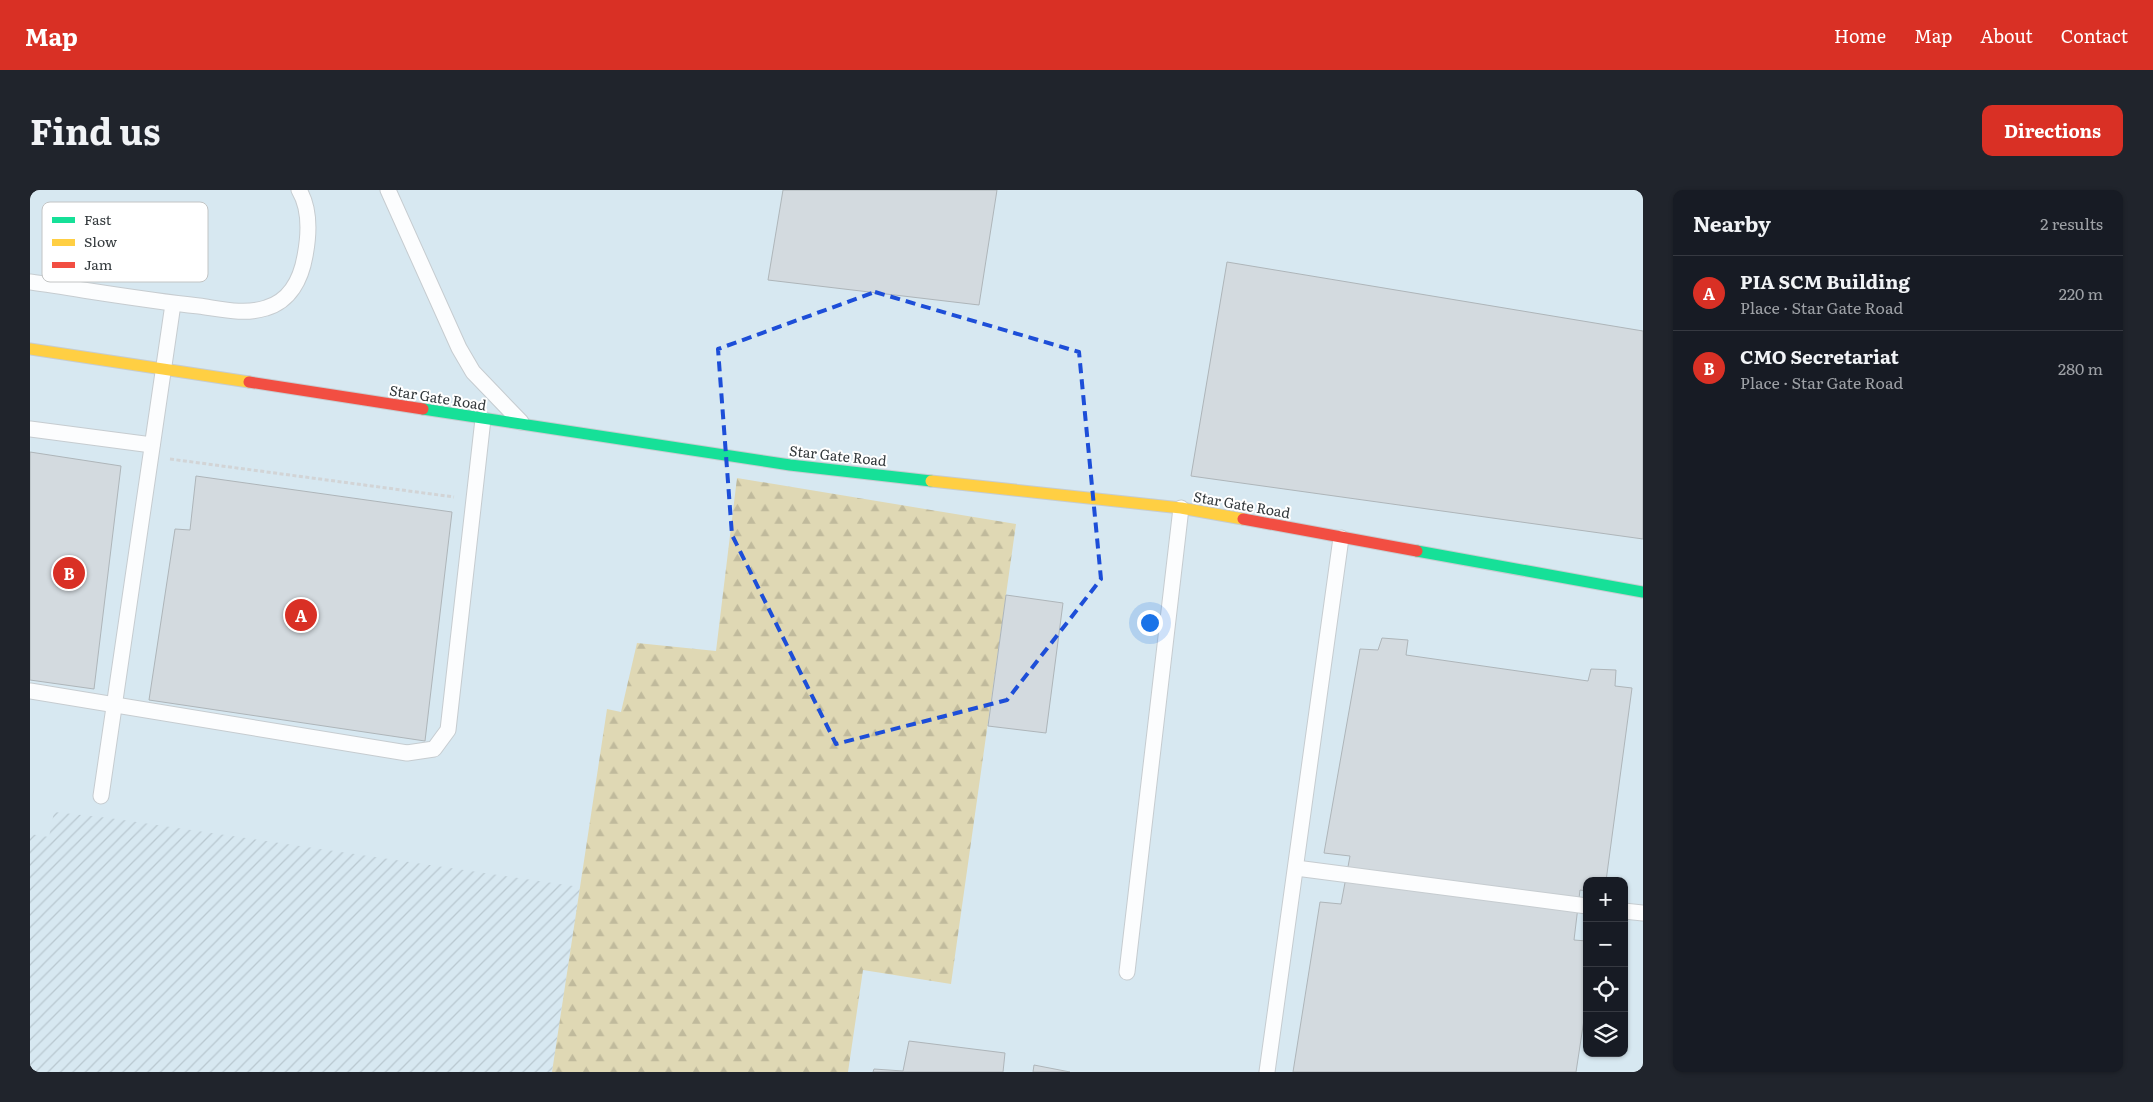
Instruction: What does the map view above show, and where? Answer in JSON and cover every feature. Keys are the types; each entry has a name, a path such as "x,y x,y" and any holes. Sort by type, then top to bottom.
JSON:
{"street":[{"name":"Star Gate Road","path":"30,349 790,465 1181,508 1643,592"}],"lane":[{"path":"30,282 173,304 248,312 268,308 285,297 295,286 303,269 308,242 308,217 299,190"},
{"path":"388,190 459,348 474,372 523,425"},
{"path":"101,796 173,304"},
{"path":"30,692 114,704 408,753 434,749 448,730 483,419"},
{"path":"30,429 151,451"},
{"path":"1127,972 1181,508"},
{"path":"1267,1072 1341,538"},
{"path":"1296,868 1583,905"},
{"path":"1628,911 1643,913"}],"path":[{"path":"151,451 474,500"}],"highlighted area":[{"path":"875,292 1079,352 1101,579 1007,700 836,744 732,535 718,349"}],"shaded area":[{"path":"30,190 1643,190 1643,1072 30,1072"},
{"path":"54,812 109,818 580,887 552,1072 30,1072 30,834 49,837"}],"green space":[{"path":"737,478 1016,524 951,984 863,970 848,1072 552,1072 607,709 621,712 637,643 716,651"}],"building":[{"path":"783,190 997,190 979,305 768,280"},
{"path":"1227,262 1643,331 1643,539 1191,476"},
{"path":"30,452 121,466 94,689 30,680"},
{"path":"196,476 452,512 425,741 149,700 175,529 190,530"},
{"path":"1006,595 1063,603 1046,733 988,726"},
{"path":"1382,638 1408,640 1406,655 1588,681 1591,669 1616,670 1615,686 1632,688 1607,877 1583,877 1583,890 1580,890 1574,940 1583,941 1583,1026 1576,1072 1293,1072 1320,902 1341,904 1350,856 1324,853 1360,649 1378,650"},
{"path":"909,1041 1005,1053 1003,1072 873,1072 874,1069 903,1071"},
{"path":"1034,1065 1070,1072 1033,1072"}],"traffic: fast":[{"path":"423,409 790,465 931,481"},
{"path":"1417,551 1643,592"}],"traffic: slow":[{"path":"30,349 249,382"},
{"path":"931,481 1181,508 1243,519"}],"traffic: jam":[{"path":"249,382 423,409"},
{"path":"1243,519 1417,551"}],"place":[{"name":"CMO Secretariat","path":"69,573"},
{"name":"PIA SCM Building","path":"301,615"}]}
